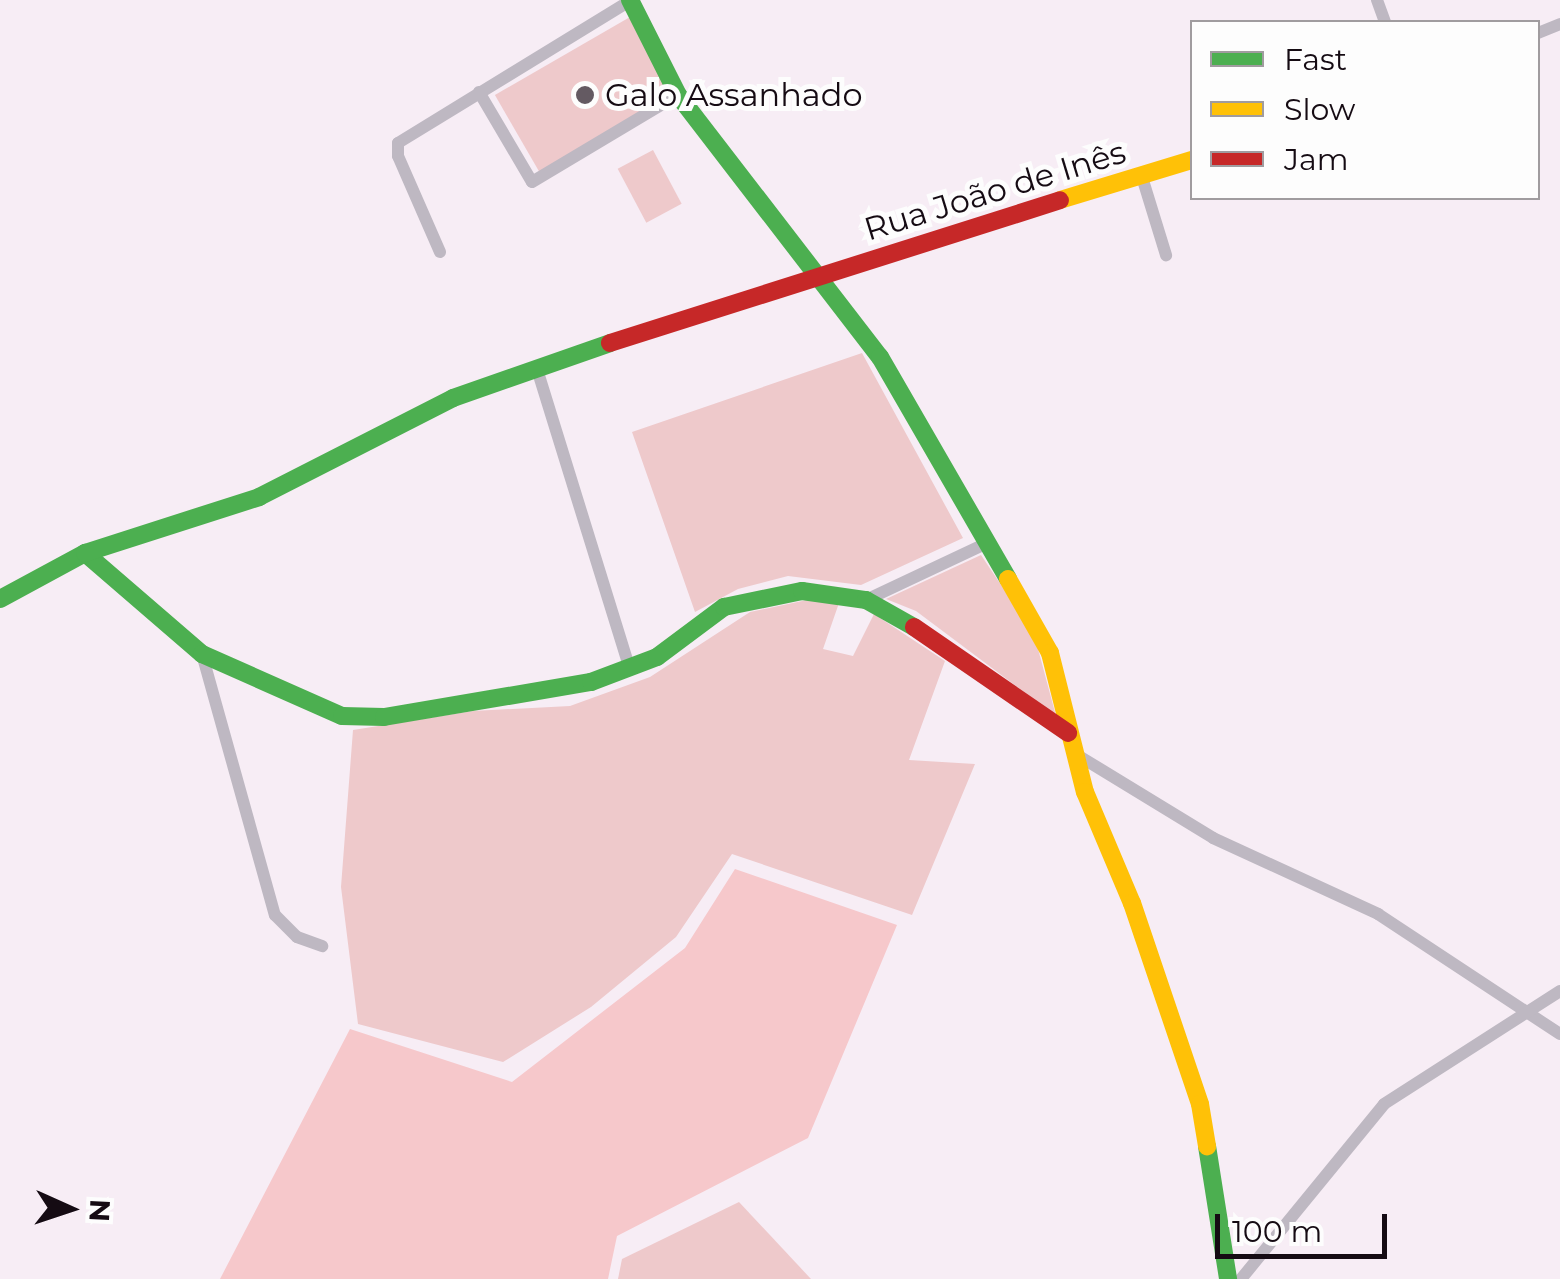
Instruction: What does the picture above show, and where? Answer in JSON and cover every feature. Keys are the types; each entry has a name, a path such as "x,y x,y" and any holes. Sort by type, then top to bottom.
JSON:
{"street":[{"path":"440,252 398,156 403,138 630,0 678,95 814,276 880,356 1050,653 1070,742 1132,902 1200,1104 1228,1279"},
{"path":"479,92 532,182 678,95"},
{"name":"Rua João de Inês","path":"0,599 85,553 258,498 454,398 814,276 1190,161"},
{"path":"1142,178 1166,255"},
{"path":"537,369 630,669"},
{"path":"866,600 985,544"},
{"path":"85,553 202,654 325,711 370,718 579,685 630,669 743,601 802,591 866,600 923,631 1070,742 1213,838 1378,914 1560,1034"},
{"path":"202,654 274,914 297,937 322,946"},
{"path":"1241,1279 1384,1104 1560,991"}],"shaded area":[{"name":"Galo Assanhado","path":"630,17 674,94 539,172 495,95"},
{"path":"653,150 682,204 646,223 618,169"},
{"path":"862,353 963,538 861,585 788,576 738,589 695,612 632,432"},
{"path":"981,555 1034,634 1056,716 916,611 886,599"},
{"path":"807,600 839,603 823,649 853,656 874,614 945,661 909,760 975,764 912,915 732,854 676,937 591,1007 503,1062 358,1024 341,887 353,730 473,711 570,706 650,677 750,612"},
{"path":"735,869 897,925 808,1138 617,1236 608,1279 220,1279 350,1029 512,1082 685,948"},
{"path":"739,1202 811,1279 618,1279 622,1259"}],"traffic: fast":[{"path":"630,0 678,95 880,357 1008,579"},
{"path":"0,599 85,553 259,497 453,398 610,343"},
{"path":"85,553 202,654 342,716 384,717 591,682 657,657 724,607 802,591 866,600 914,627"},
{"path":"1207,1146 1228,1279"}],"traffic: slow":[{"path":"1060,200 1190,161"},
{"path":"1008,579 1050,653 1085,792 1132,903 1200,1104 1207,1146"}],"traffic: jam":[{"path":"610,343 1060,200"},
{"path":"914,627 1068,733"}],"place":[{"name":"Galo Assanhado","path":"585,95"}]}
